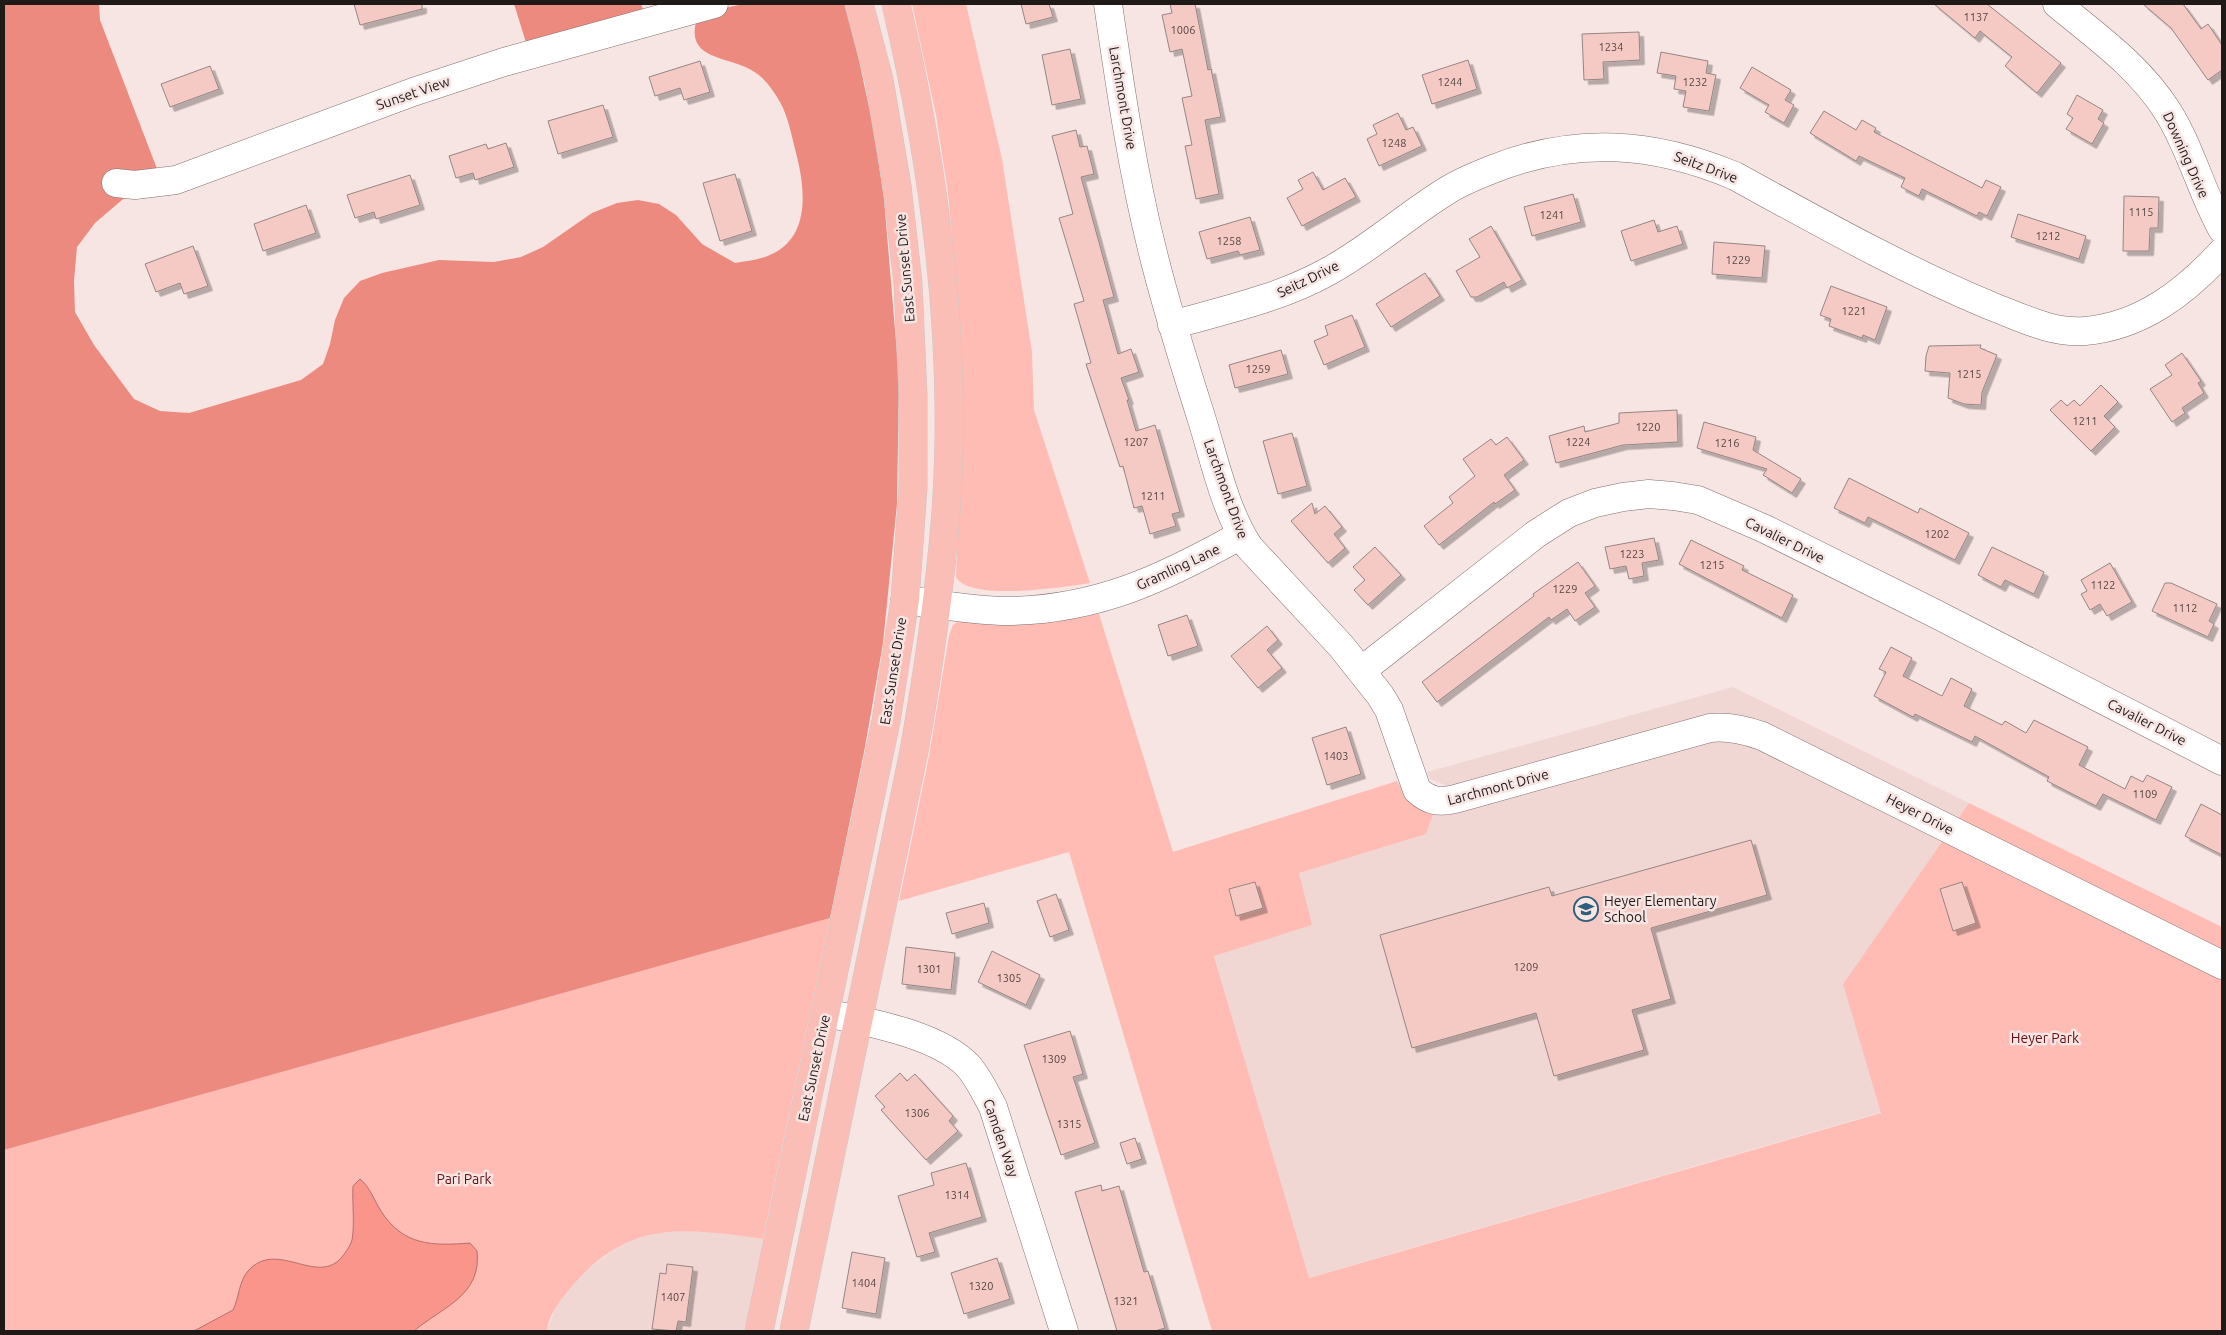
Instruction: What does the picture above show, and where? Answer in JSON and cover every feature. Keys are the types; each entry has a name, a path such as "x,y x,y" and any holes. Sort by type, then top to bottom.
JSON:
{"main road":[{"name":"East Sunset Drive","path":"759,1331 886,721 905,600 913,488 913,395 908,283 897,186 879,80 859,4"},
{"path":"794,1331 914,751 928,672 946,509 948,433 944,300 934,203 916,90 896,4"}],"street":[{"name":"Sunset View","path":"116,183 135,185 176,180 432,86 504,62 714,4"},
{"name":"Larchmont Drive","path":"1108,4 1140,193 1172,325 1222,486 1241,535 1249,547 1341,646 1380,695 1389,710 1417,790 1433,801 1442,802 1455,799 1605,757"},
{"name":"Downing Drive","path":"2057,4 2126,59 2152,88 2178,131 2208,203 2222,229"},
{"name":"Seitz Drive","path":"1172,325 1290,290 1330,271 1449,189 1470,178 1548,151 1587,146 1654,150 1673,154 1715,168 1735,176 1896,264 1948,288 2028,321 2068,330 2085,331 2118,325 2144,315 2175,297 2222,252"},
{"name":"Cavalier Drive","path":"1361,671 1536,534 1569,513 1595,503 1623,497 1649,494 1674,496 1698,500 1765,529 1934,613 2222,761"},
{"name":"Gramling Lane","path":"905,600 1006,611 1056,607 1097,600 1144,585 1173,572 1241,535"},
{"name":"Heyer Drive","path":"1605,757 1723,726 1762,736 2222,965"},
{"name":"Camden Way","path":"826,1013 858,1020 933,1042 953,1053 969,1067 993,1107 1064,1331"}],"shaded area":[{"path":"4,4 99,4 100,20 159,174 122,200 95,223 77,247 74,281 75,312 94,345 134,399 160,411 189,413 301,380 323,364 335,320 344,298 360,281 382,273 439,260 494,262 521,257 543,247 592,213 617,203 638,200 659,204 676,215 702,244 735,263 758,259 772,254 785,246 799,223 803,195 799,166 788,120 777,98 761,77 742,66 709,54 701,48 696,40 695,29 699,13 744,4 847,4 873,126 884,199 899,377 897,504 883,643 865,747 830,918 4,1150"},
{"path":"514,4 641,4 646,17 528,49"},
{"path":"1733,687 1969,803 1843,984 1882,1112 1308,1278 1214,955 1312,925 1298,873 1426,834 1445,785 1430,779 1427,772"},
{"path":"360,1179 390,1223 399,1231 409,1237 431,1243 470,1243 477,1251 477,1266 473,1279 467,1290 458,1299 414,1331 194,1331 233,1310 245,1275 260,1262 272,1259 285,1260 324,1267 335,1263 345,1253 352,1240 353,1186"},
{"path":"682,1231 715,1232 763,1239 744,1331 547,1331 557,1303 583,1273 621,1244 656,1233"}],"green space":[{"path":"912,4 966,4 1002,159 1032,352 1034,410 1090,583 1019,591 998,591 964,585 956,577 962,442 957,284 948,193 936,115"},
{"name":"Heyer Park","path":"1099,614 1173,852 1397,781 1412,802 1433,815 1426,834 1299,873 1312,925 1214,956 1309,1278 1881,1113 1843,984 1969,803 2222,927 2222,1331 1212,1331 1069,852 899,901 929,756 949,636 953,625 961,620 1048,622"},
{"name":"Pari Park","path":"830,918 763,1239 684,1231 660,1233 616,1248 594,1264 573,1285 553,1312 547,1331 4,1331 4,1150"}],"building":[{"path":"354,4 422,4 422,9 360,25"},
{"path":"1021,4 1049,4 1053,17 1026,24"},
{"path":"1170,4 1195,4 1208,70 1211,69 1221,117 1205,120 1219,194 1196,199 1185,146 1192,145 1182,98 1192,96 1182,49 1170,52 1162,15 1172,13"},
{"path":"1934,4 1987,4 2061,63 2037,93 2005,66 2012,57 1980,31 1975,38"},
{"path":"2143,4 2183,4 2201,29 2208,24 2222,45 2222,70 2208,80 2171,28"},
{"path":"1639,32 1640,60 1603,62 1604,79 1584,80 1582,34"},
{"path":"1070,49 1081,99 1052,105 1042,55"},
{"path":"1661,52 1708,61 1706,73 1716,75 1709,111 1683,107 1686,91 1674,89 1676,76 1657,73"},
{"path":"1468,60 1477,89 1432,104 1422,75"},
{"path":"700,61 710,92 684,100 680,88 655,96 649,77"},
{"path":"210,66 219,89 170,107 161,84"},
{"path":"1752,67 1791,90 1785,100 1794,105 1784,123 1765,112 1769,105 1740,88"},
{"path":"2077,95 2103,110 2098,119 2104,123 2092,144 2066,129 2073,118 2067,114"},
{"path":"603,105 613,137 558,154 548,121"},
{"path":"1824,111 1856,130 1862,120 1876,128 1874,132 1982,188 1986,180 2001,187 1987,216 1979,212 1977,216 1922,189 1919,196 1901,187 1905,178 1859,156 1856,161 1810,133"},
{"path":"1398,113 1406,130 1413,127 1422,146 1379,166 1367,139 1377,134 1373,125"},
{"path":"1076,130 1080,147 1087,146 1094,174 1081,177 1114,297 1103,300 1118,354 1131,349 1139,372 1121,378 1129,400 1127,400 1136,431 1155,425 1180,512 1172,514 1176,526 1150,534 1142,506 1134,508 1123,466 1120,467 1086,364 1091,363 1074,304 1084,301 1059,218 1073,214 1052,136"},
{"path":"506,143 514,167 475,180 473,173 456,178 449,156 486,144 488,149"},
{"path":"1313,172 1323,190 1345,178 1356,197 1302,226 1287,198 1303,189 1298,180"},
{"path":"735,174 752,231 720,241 703,183"},
{"path":"410,175 420,205 376,219 374,212 355,218 347,195"},
{"path":"1573,194 1581,222 1532,236 1524,207"},
{"path":"2124,196 2159,197 2158,228 2150,228 2149,251 2123,251"},
{"path":"306,205 316,233 263,251 254,224"},
{"path":"2018,214 2086,236 2079,259 2011,237"},
{"path":"1250,217 1260,250 1240,255 1238,251 1207,259 1199,232"},
{"path":"1654,220 1658,232 1677,226 1683,244 1631,261 1621,231"},
{"path":"1491,226 1522,280 1507,288 1504,282 1477,297 1471,297 1456,271 1480,257 1469,239"},
{"path":"1714,242 1765,246 1762,278 1712,274"},
{"path":"193,246 208,286 184,294 180,283 156,292 145,264"},
{"path":"1425,273 1440,296 1391,327 1376,304"},
{"path":"1831,286 1887,307 1875,340 1863,335 1862,338 1829,326 1831,319 1820,315"},
{"path":"1352,315 1365,347 1324,365 1314,341 1328,335 1325,326"},
{"path":"1981,345 1980,348 1997,355 1982,392 1981,405 1964,404 1948,398 1950,373 1925,371 1929,346"},
{"path":"1281,350 1288,374 1235,388 1229,365"},
{"path":"2182,353 2201,381 2198,383 2204,393 2182,408 2185,413 2172,422 2150,389 2172,375 2165,365"},
{"path":"2101,385 2118,402 2104,416 2115,427 2091,451 2050,410 2061,400 2067,406 2074,400 2080,406"},
{"path":"1677,410 1678,442 1623,445 1556,463 1549,436 1584,426 1585,432 1619,423 1619,413"},
{"path":"1704,422 1756,437 1753,450 1801,479 1792,493 1763,475 1767,469 1697,448"},
{"path":"1292,433 1307,486 1278,494 1263,441"},
{"path":"1507,437 1524,460 1504,475 1515,490 1495,504 1494,502 1439,545 1424,526 1453,503 1449,497 1475,476 1463,459 1491,439 1496,445"},
{"path":"1849,478 1918,513 1920,508 1969,533 1955,560 1868,517 1865,523 1834,508"},
{"path":"1312,503 1315,514 1325,506 1342,527 1334,534 1345,548 1328,563 1291,521"},
{"path":"1654,538 1659,560 1642,563 1644,576 1629,579 1626,566 1610,569 1605,547"},
{"path":"1691,540 1744,566 1742,570 1793,595 1782,618 1679,564"},
{"path":"1375,547 1401,575 1368,605 1354,590 1365,580 1353,567"},
{"path":"1992,547 2044,572 2034,594 2005,580 2001,587 1978,575"},
{"path":"1578,562 1595,586 1585,593 1595,607 1575,621 1567,609 1551,620 1549,617 1437,702 1422,682 1534,596 1533,594"},
{"path":"2110,563 2132,602 2107,616 2100,604 2090,610 2081,594 2087,591 2081,580"},
{"path":"2165,583 2171,583 2217,604 2209,621 2214,624 2208,637 2152,611"},
{"path":"1187,615 1198,646 1168,656 1158,625"},
{"path":"1267,626 1278,640 1267,650 1282,668 1258,688 1231,656"},
{"path":"1891,647 1912,658 1903,676 1942,696 1951,678 1972,689 1964,706 2002,725 2005,721 2026,733 2034,720 2088,747 2079,765 2125,789 2131,776 2143,782 2147,775 2172,787 2156,820 2103,794 2096,806 2047,781 2049,777 1975,736 1972,742 1915,714 1913,717 1874,696 1886,672 1879,669"},
{"path":"1346,727 1361,774 1327,785 1312,738"},
{"path":"2201,804 2222,815 2222,855 2185,836"},
{"path":"1751,840 1767,895 1651,928 1671,999 1632,1010 1644,1050 1554,1076 1536,1013 1412,1048 1380,935 1549,887 1552,896"},
{"path":"1255,882 1263,908 1236,916 1229,889"},
{"path":"1962,882 1976,923 1953,931 1940,889"},
{"path":"1056,894 1069,930 1050,937 1037,901"},
{"path":"984,903 989,923 952,934 946,913"},
{"path":"906,947 955,953 951,990 902,984"},
{"path":"992,951 1040,975 1026,1005 978,982"},
{"path":"1070,1031 1083,1074 1073,1077 1095,1143 1061,1155 1024,1045"},
{"path":"900,1073 907,1081 915,1074 953,1116 949,1121 958,1131 926,1160 881,1110 885,1107 875,1096"},
{"path":"1135,1138 1142,1159 1127,1164 1120,1143"},
{"path":"966,1163 982,1217 929,1233 935,1252 917,1257 898,1196 934,1185 931,1173"},
{"path":"1101,1185 1102,1191 1119,1186 1144,1272 1148,1271 1165,1328 1155,1331 1117,1331 1075,1192"},
{"path":"852,1252 885,1258 876,1314 842,1308"},
{"path":"997,1258 1010,1299 964,1314 951,1273"},
{"path":"667,1264 693,1267 686,1322 678,1321 676,1331 652,1329 660,1273 666,1274"}],"place":[{"name":"Heyer Elementary School","path":"1586,909"}]}
